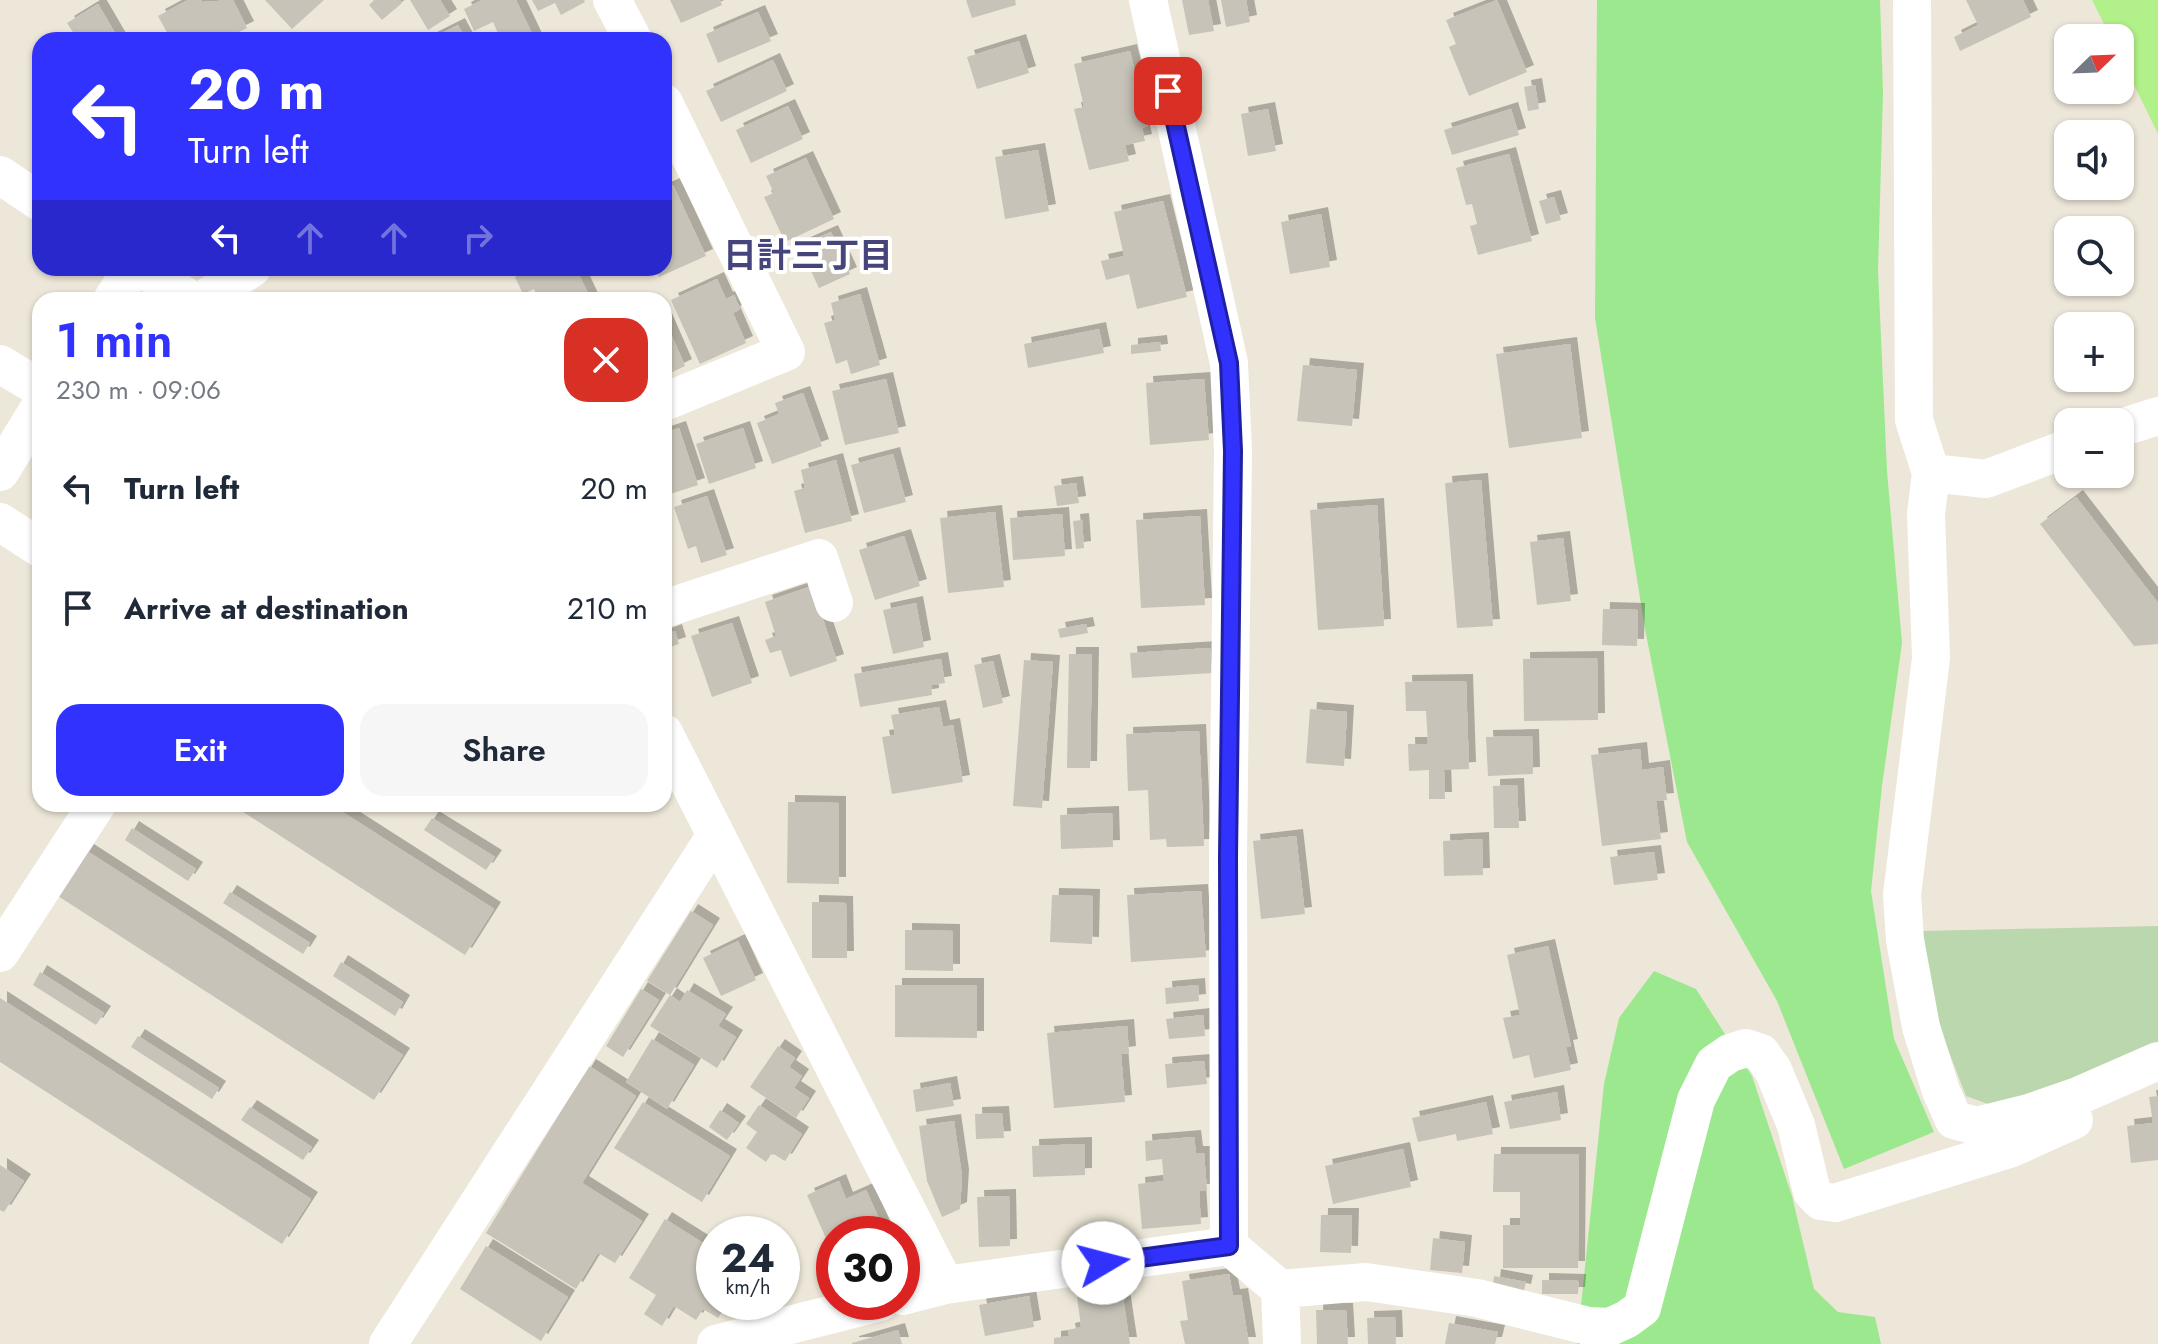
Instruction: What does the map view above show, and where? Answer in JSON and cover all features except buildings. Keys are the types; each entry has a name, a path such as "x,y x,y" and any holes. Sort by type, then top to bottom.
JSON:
{"street":[{"path":"1148,0 1229,363 1233,451 1228,857 1229,1246"},
{"path":"1912,0 1914,420 1931,473 1926,514 1931,658 1902,895 1905,940 1921,1027 1941,1091 1954,1120 1977,1126 2041,1109 2144,1068"},
{"path":"672,119 786,352 672,399"},
{"path":"0,175 32,197"},
{"path":"154,276 179,292"},
{"path":"215,292 240,276"},
{"path":"0,364 32,383"},
{"path":"2134,424 2158,416"},
{"path":"0,472 32,420"},
{"path":"1931,473 1986,479 2054,453"},
{"path":"672,606 819,558 834,603"},
{"path":"672,749 945,1285"},
{"path":"0,953 10,914 91,812"},
{"path":"388,1344 716,835"},
{"path":"920,1291 945,1285 1229,1246 1280,1289 1366,1282 1477,1298 1588,1326 1610,1327 1642,1308 1696,1100 1714,1064 1730,1053 1746,1048 1761,1053 1773,1070 1796,1125 1812,1192 1821,1201 1835,1203 2012,1148 2092,1112 2119,1095 2144,1068"},
{"path":"1280,1289 1282,1344"},
{"path":"716,1344 816,1318"}],"green space":[{"path":"1597,0 1880,0 1883,93 1878,271 1887,471 1902,643 1871,891 1894,1039 1934,1132 1844,1169 1777,1001 1687,842 1645,629 1595,318"},
{"path":"2092,0 2158,0 2158,134 2134,85 2134,24 2104,24"},
{"path":"2158,926 2158,1043 2112,1064 2022,1097 1988,1104 1966,1096 1940,1029 1921,931"},
{"path":"1654,971 1696,989 1752,1076 1792,1196 1814,1289 1838,1312 1875,1317 1881,1344 1577,1344 1604,1084 1619,1018"}],"district":[{"name":"日計三丁目","path":"808,255"}],"route":[{"path":"1103,1263 1229,1246 1228,857 1233,451 1229,363 1168,91"}]}
